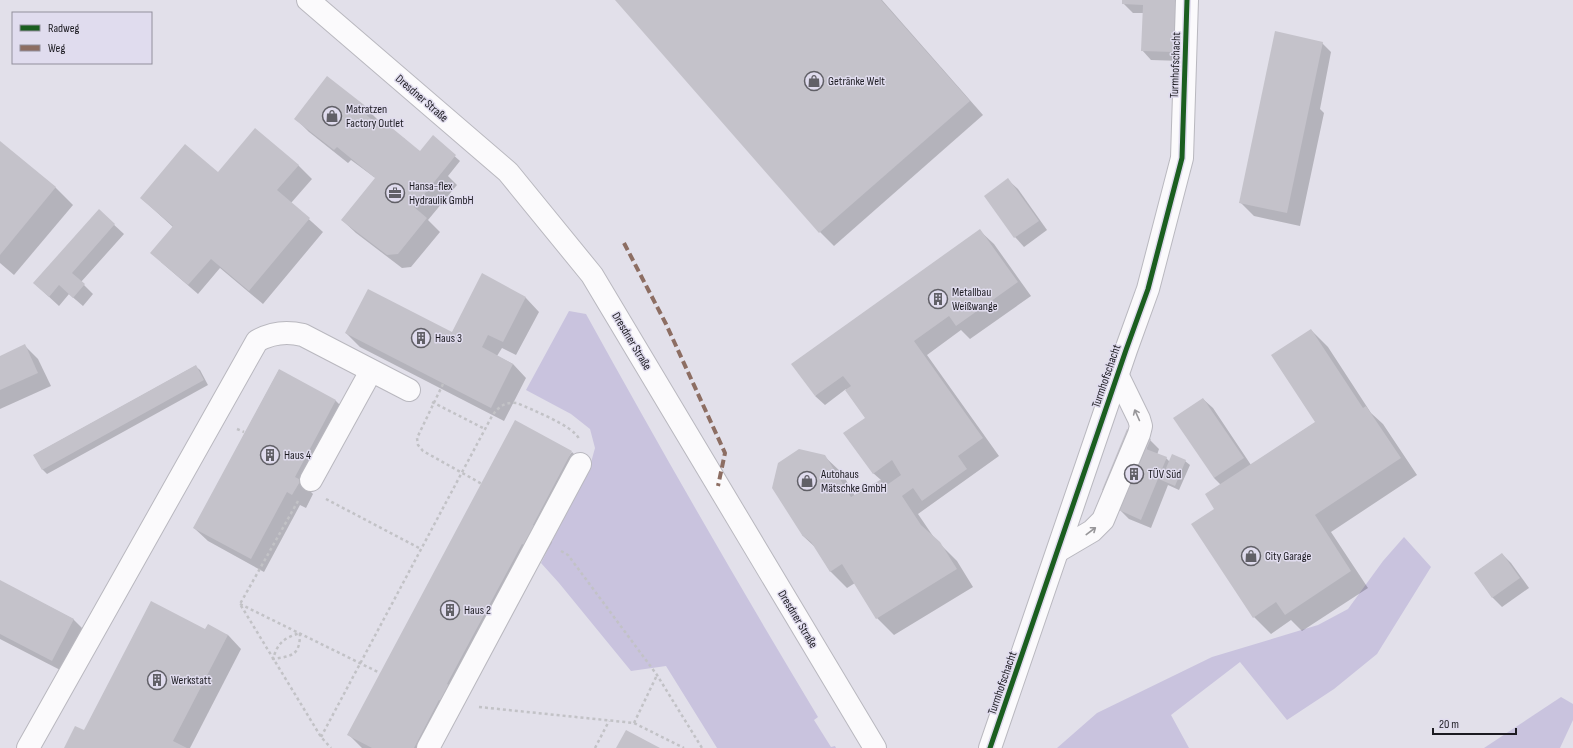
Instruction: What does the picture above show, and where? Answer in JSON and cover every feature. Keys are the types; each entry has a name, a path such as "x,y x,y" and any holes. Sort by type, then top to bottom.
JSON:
{"main road":[{"name":"Dresdner Straße","path":"308,0 508,172 592,275 875,748"},
{"name":"Turmhofschacht","path":"990,748 1117,374 1148,290 1182,158 1187,0"},
{"path":"28,748 257,341 265,336 279,333 292,332 303,335 409,390"},
{"path":"308,484 371,371"},
{"path":"1058,551 1092,531 1103,520 1139,434 1141,426 1139,419 1117,374"},
{"path":"428,748 580,464"}],"path":[{"path":"443,384 417,438 418,445 423,451 482,484"},
{"path":"409,390 485,429"},
{"path":"321,737 498,406 509,402 517,402 564,425 577,434 582,448 580,464"},
{"path":"240,604 308,484 421,549"},
{"path":"559,550 568,555 657,675 702,748"},
{"path":"240,604 380,673"},
{"path":"240,604 321,737 330,748"},
{"path":"273,658 292,656 297,652 300,643 300,634"},
{"path":"273,658 282,641 288,637 300,634"},
{"path":"634,723 657,675"},
{"path":"481,708 634,723 684,748"},
{"path":"595,748 609,720"}],"shaded area":[{"path":"569,311 586,314 700,517 818,717 814,720 831,747 835,746 836,748 717,748 666,666 631,671 541,563 590,466 595,448 590,429 571,414 526,390"},
{"path":"1404,537 1431,567 1377,654 1334,689 1287,720 1240,662 1171,715 1189,748 1057,748 1097,713 1212,657 1318,625 1348,609 1383,561"},
{"path":"1561,697 1573,704 1573,720 1560,748 1484,748"}],"building":[{"path":"615,0 881,0 970,101 819,233"},
{"path":"1122,0 1176,0 1173,52 1141,51 1143,5 1122,4"},
{"path":"1275,31 1323,42 1287,213 1239,203"},
{"path":"327,76 368,108 364,113 377,124 381,119 420,151 433,135 456,155 414,207 427,218 398,254 387,255 341,220 375,178 337,147 334,150 294,119"},
{"path":"255,128 299,165 277,190 310,218 249,291 211,259 188,285 150,253 173,226 140,198 185,144 218,172"},
{"path":"0,141 56,187 0,255"},
{"path":"1008,178 1039,221 1014,238 984,196"},
{"path":"99,209 115,224 72,273 85,284 73,298 59,285 49,297 33,283"},
{"name":"Autohaus Mätschke GmbH","path":"980,229 1018,282 956,326 949,316 914,341 983,438 958,456 967,469 922,501 913,488 902,496 921,525 940,542 957,569 876,619 842,564 830,572 811,542 802,535 772,488 778,463 799,449 825,455 851,497 880,480 884,487 901,475 892,460 873,474 843,433 865,418 845,390 851,386 843,376 815,396 791,364"},
{"name":"Haus 3","path":"482,273 526,297 503,342 488,335 482,347 513,364 491,408 345,333 368,289 452,332"},
{"path":"1311,329 1363,408 1366,406 1401,458 1315,515 1351,571 1285,615 1276,602 1253,618 1191,524 1214,509 1205,494 1315,422 1271,355"},
{"path":"25,344 38,373 0,390 0,356"},
{"path":"196,365 204,380 42,470 33,455"},
{"name":"Haus 4","path":"279,369 336,400 295,477 301,480 292,495 287,492 251,559 193,528"},
{"path":"1203,398 1244,458 1214,478 1173,418"},
{"name":"Haus 2","path":"515,420 572,451 533,525 539,528 528,547 522,544 447,684 453,687 445,703 439,700 414,748 372,748 347,735"},
{"name":"TÜV Süd","path":"1127,429 1151,439 1146,449 1167,457 1141,520 1119,510 1124,498 1102,490"},
{"path":"1172,454 1186,460 1175,486 1161,480"},
{"path":"1502,553 1520,578 1492,598 1474,573"},
{"path":"0,580 74,619 52,661 0,634"},
{"name":"Werkstatt","path":"151,601 205,629 208,624 228,635 173,741 187,748 64,748 75,726 84,730"},
{"path":"626,730 660,748 616,748"}],"marked path":[{"path":"624,243 666,324 725,453 718,486"}],"cycle path":[{"path":"990,748 1148,289 1182,158 1187,0"}],"place":[{"name":"Getränke Welt","path":"814,81"},
{"name":"Matratzen Factory Outlet","path":"332,116"},
{"name":"Hansa-flex Hydraulik GmbH","path":"395,193"},
{"name":"Metallbau Weißwange","path":"938,299"},
{"name":"Haus 3","path":"421,338"},
{"name":"Haus 4","path":"270,455"},
{"name":"TÜV Süd","path":"1134,474"},
{"name":"Autohaus Mätschke GmbH","path":"807,481"},
{"name":"City Garage","path":"1251,556"},
{"name":"Haus 2","path":"450,610"},
{"name":"Werkstatt","path":"157,680"}]}
